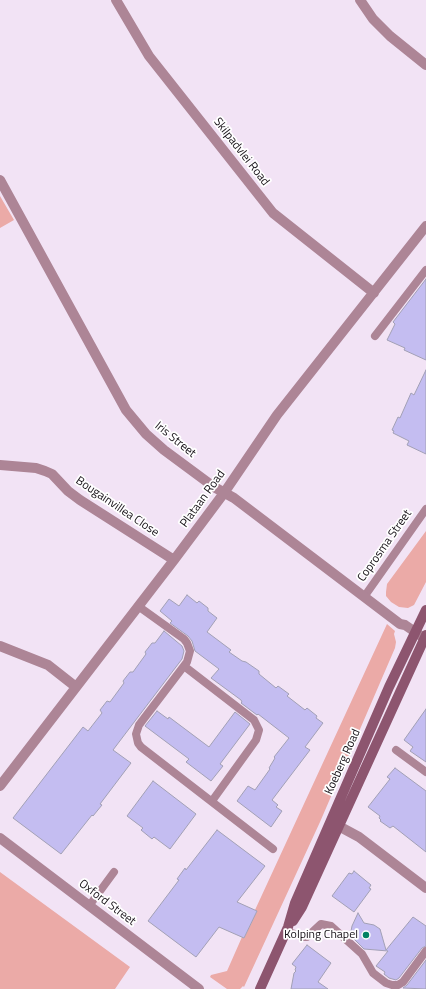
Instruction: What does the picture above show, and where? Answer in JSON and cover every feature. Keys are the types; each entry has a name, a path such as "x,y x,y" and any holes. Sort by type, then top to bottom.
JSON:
{"main road":[{"name":"Koeberg Road","path":"260,989 287,929 302,907 335,824 422,635 426,610"}],"street":[{"name":"Skilpadvlei Road","path":"116,0 149,56 273,213 374,293"},
{"path":"360,0 374,19 390,36 426,65"},
{"name":"Iris Street","path":"0,180 126,410 146,434 164,450 214,487 234,498 400,624 405,625 422,635"},
{"name":"Plataan Road","path":"0,786 174,560 224,493 277,415 426,226"},
{"name":"Bougainvillea Close","path":"0,465 30,467 52,474 68,491 80,500 174,560"},
{"path":"0,646 48,664 76,687"},
{"path":"335,824 359,837 426,888"},
{"name":"Oxford Street","path":"0,838 200,989"}],"lane":[{"path":"375,336 426,270"},
{"name":"Coprosma Street","path":"364,597 426,509"},
{"path":"138,606 187,643 189,647 189,657 184,666 139,725 136,739 141,747 273,849"},
{"path":"184,666 254,720 259,730 256,740 212,801"},
{"path":"396,750 426,772"},
{"path":"89,906 114,872"},
{"path":"287,929 303,937 307,937 321,924 331,926 362,954 373,973 386,983 392,985 398,985 403,982 426,951"}],"shaded area":[{"path":"0,196 14,220 0,228"},
{"path":"426,531 426,582 414,605 408,608 399,607 391,602 386,596 387,584"},
{"path":"387,624 395,631 395,648 320,822 244,987 243,986 240,989 227,989 210,977 211,975 227,971 242,937 244,938 257,911 255,910"},
{"path":"0,872 130,967 115,989 0,989"}],"building":[{"path":"426,279 426,360 387,340 395,324 393,322"},
{"path":"426,370 426,454 407,445 409,441 393,433 394,431 392,430 398,417 400,418 411,393 414,395"},
{"path":"187,595 197,603 199,601 217,618 207,632 231,650 229,652 259,671 259,674 276,688 278,686 289,694 287,696 305,710 307,708 323,723 305,747 310,750 272,800 278,805 276,807 282,811 271,827 237,801 248,786 255,790 270,769 269,768 275,758 274,757 289,738 241,703 241,700 211,678 219,669 195,651 192,641 188,636 170,623 172,621 160,611 169,599 179,606"},
{"path":"164,631 182,646 184,651 182,659 113,750 131,763 100,804 102,805 93,816 92,815 61,854 13,818 83,727 88,731 102,713 100,710 107,701 110,702 124,683 123,681 130,672 133,672 146,654 145,652 152,643 155,643"},
{"path":"426,709 426,762 410,751 413,747 404,740"},
{"path":"157,711 168,719 169,717 209,747 235,712 250,724 220,764 223,766 211,781 186,762 189,759 145,726"},
{"path":"395,768 426,791 426,852 393,826 390,828 380,821 380,816 368,807 390,779 387,777"},
{"path":"153,781 196,814 170,849 154,837 152,839 141,830 143,828 127,816"},
{"path":"217,830 265,866 237,902 257,911 244,938 219,927 196,957 148,921 179,880 177,879 185,868 186,870"},
{"path":"354,871 371,885 369,888 371,889 354,912 332,896 349,873 352,874"},
{"path":"358,913 364,923 374,925 380,929 386,950 413,917 426,926 426,946 422,948 396,980 389,978 384,974 385,972 376,966 388,951 364,949 353,938 351,931 352,926"},
{"path":"307,945 331,963 318,982 328,989 291,989 294,973 296,971 296,967 292,964"},
{"path":"426,960 426,989 403,988 407,985"}],"place":[{"name":"Kolping Chapel","path":"366,935"}]}
